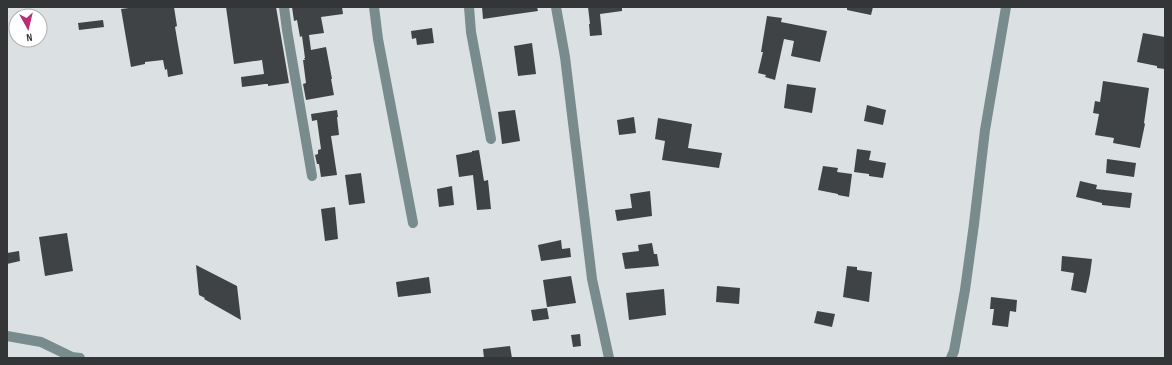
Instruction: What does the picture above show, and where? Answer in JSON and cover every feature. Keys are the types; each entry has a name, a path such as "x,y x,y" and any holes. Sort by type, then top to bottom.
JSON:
{"street":[{"path":"284,7 312,176"},
{"path":"374,7 378,38 413,223"},
{"path":"469,7 471,32 490,139"},
{"path":"556,7 565,56 592,279 609,358"},
{"path":"950,358 954,351 965,290 985,130 1006,7"},
{"path":"7,336 41,342 75,358"}],"building":[{"path":"136,7 174,7 177,26 175,27 183,74 168,77 167,69 165,70 163,60 145,62 145,64 131,67 121,9"},
{"path":"226,7 276,7 289,83 268,86 268,84 265,84 242,87 241,77 264,74 262,60 234,64"},
{"path":"292,7 342,7 343,14 321,17 324,33 309,35 311,50 326,47 334,95 306,100 303,84 306,83 302,36 300,37 297,20 294,21"},
{"path":"482,7 537,7 538,11 483,19"},
{"path":"588,7 622,7 622,11 600,14 602,35 590,36"},
{"path":"847,7 873,7 871,15 847,10"},
{"path":"767,16 782,18 781,22 827,31 820,62 791,56 794,41 784,39 775,80 758,73 763,52 761,52"},
{"path":"103,20 104,27 79,30 78,23"},
{"path":"432,28 434,43 417,45 416,38 412,39 411,31"},
{"path":"1143,33 1165,37 1165,69 1137,62"},
{"path":"532,43 536,74 518,76 514,46"},
{"path":"1103,81 1149,88 1145,124 1140,148 1113,143 1114,138 1095,135 1099,114 1093,113 1095,101 1100,102"},
{"path":"787,84 816,88 812,113 784,108"},
{"path":"867,105 886,110 883,125 864,121"},
{"path":"337,110 339,135 331,136 337,175 321,177 319,164 317,164 315,155 318,154 318,150 321,149 317,120 312,121 311,114"},
{"path":"515,110 520,141 502,144 498,112"},
{"path":"634,117 636,133 619,135 617,120"},
{"path":"658,118 692,124 688,148 722,153 719,168 662,160 665,141 655,139"},
{"path":"857,149 871,151 869,160 886,163 883,178 854,172"},
{"path":"479,150 484,181 488,180 491,209 477,210 473,175 459,177 456,155"},
{"path":"1107,159 1136,163 1134,177 1106,173"},
{"path":"823,166 838,168 837,172 852,174 849,197 818,190"},
{"path":"361,173 365,203 349,205 345,175"},
{"path":"1080,181 1097,185 1096,189 1132,193 1130,208 1102,205 1102,203 1076,197"},
{"path":"452,186 454,205 439,207 437,189"},
{"path":"650,191 652,216 617,221 615,210 632,208 630,194"},
{"path":"335,207 338,239 325,241 321,209"},
{"path":"67,233 73,271 45,276 39,237"},
{"path":"561,240 562,249 570,248 571,257 541,261 538,245"},
{"path":"652,243 654,254 657,254 659,266 625,269 622,253 639,251 638,245"},
{"path":"19,251 20,261 7,264 7,253"},
{"path":"1062,256 1092,259 1086,293 1071,290 1074,273 1061,271"},
{"path":"196,265 237,286 241,320 199,295"},
{"path":"847,266 857,267 857,270 872,272 869,302 843,297"},
{"path":"571,276 576,303 547,307 543,280"},
{"path":"429,277 431,293 398,297 396,282"},
{"path":"717,286 740,288 739,304 716,302"},
{"path":"664,289 666,315 629,320 626,293"},
{"path":"991,297 1017,300 1016,312 1010,311 1008,327 992,325 994,309 990,309"},
{"path":"547,308 549,319 533,321 531,310"},
{"path":"817,311 835,314 832,327 814,323"},
{"path":"580,334 581,346 573,347 571,335"},
{"path":"510,346 512,358 484,358 483,349"}]}
